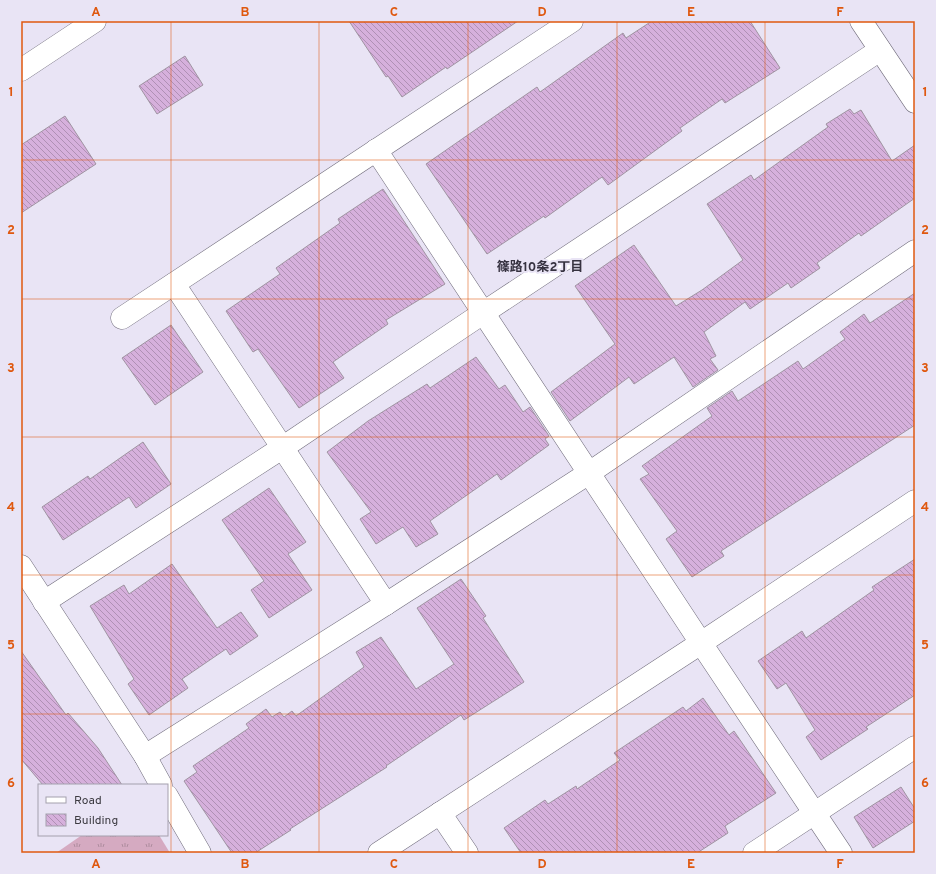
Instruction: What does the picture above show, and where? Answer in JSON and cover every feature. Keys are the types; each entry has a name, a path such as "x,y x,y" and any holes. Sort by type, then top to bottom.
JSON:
{"street":[{"path":"21,70 95,21"},
{"path":"122,318 572,21"},
{"path":"861,21 915,102"},
{"path":"44,602 282,448 880,50"},
{"path":"376,150 841,853"},
{"path":"145,756 386,604 589,473 915,251"},
{"path":"174,284 386,604"},
{"path":"380,853 915,501"},
{"path":"21,566 145,756 160,784"},
{"path":"754,853 915,747"},
{"path":"168,798 200,853"},
{"path":"440,813 467,853"}],"green space":[{"path":"81,836 160,836 170,853 56,853"}],"building":[{"path":"349,21 518,21 447,69 446,67 402,97 388,76 386,77"},
{"path":"652,21 750,21 780,68 725,103 722,99 680,128 682,131 608,185 602,177 545,218 544,216 487,254 426,164 537,87 540,92 623,33 626,38"},
{"path":"185,56 203,85 157,114 139,86"},
{"path":"850,109 854,114 861,110 892,161 915,145 915,198 861,236 859,233 817,263 820,268 791,288 788,283 750,309 745,302 704,332 716,356 710,359 718,370 693,387 674,357 634,384 629,377 570,421 551,392 615,344 575,286 634,245 676,306 702,290 743,260 707,204 751,175 754,180 828,127 826,124"},
{"path":"65,116 96,164 21,213 21,145"},
{"path":"383,189 445,284 386,320 388,324 333,362 344,378 299,408 258,349 253,352 226,311 280,274 276,268 340,223 338,219"},
{"path":"915,293 915,425 721,551 724,556 692,577 666,539 677,531 640,479 649,474 642,466 712,416 707,408 732,391 738,401 798,361 803,369 845,339 840,332 864,314 870,323"},
{"path":"171,325 203,372 155,405 122,358"},
{"path":"476,357 499,389 505,385 523,412 530,407 549,436 545,439 549,445 501,480 497,474 430,521 438,534 416,547 403,527 376,544 360,519 371,512 327,452 368,421 427,384 430,388"},
{"path":"143,442 171,484 136,508 129,497 63,540 42,507 88,476 90,479"},
{"path":"269,488 306,542 288,554 312,590 269,618 251,590 264,581 222,520"},
{"path":"915,559 915,695 866,727 868,729 821,760 806,737 815,730 786,683 777,689 758,661 802,631 806,638 874,590 872,587"},
{"path":"172,564 217,628 241,612 258,636 230,655 226,649 182,679 188,688 149,715 128,684 134,679 90,606 124,585 129,594"},
{"path":"461,579 486,616 483,618 524,682 464,720 461,715 386,766 387,767 255,853 232,853 184,781 197,772 193,766 249,728 246,724 266,709 272,717 280,712 284,717 292,711 296,716 364,667 356,652 381,637 416,689 454,664 417,608"},
{"path":"21,651 66,715 68,713 98,748 121,784 42,784 21,759"},
{"path":"703,698 729,735 734,731 776,793 725,826 728,833 697,853 521,853 504,828 545,800 548,804 576,786 577,789 620,760 614,753 683,707 686,711"},
{"path":"901,787 915,809 915,821 873,848 854,817"}],"district":[{"name":"篠路10条2丁目","path":"540,266"}]}
